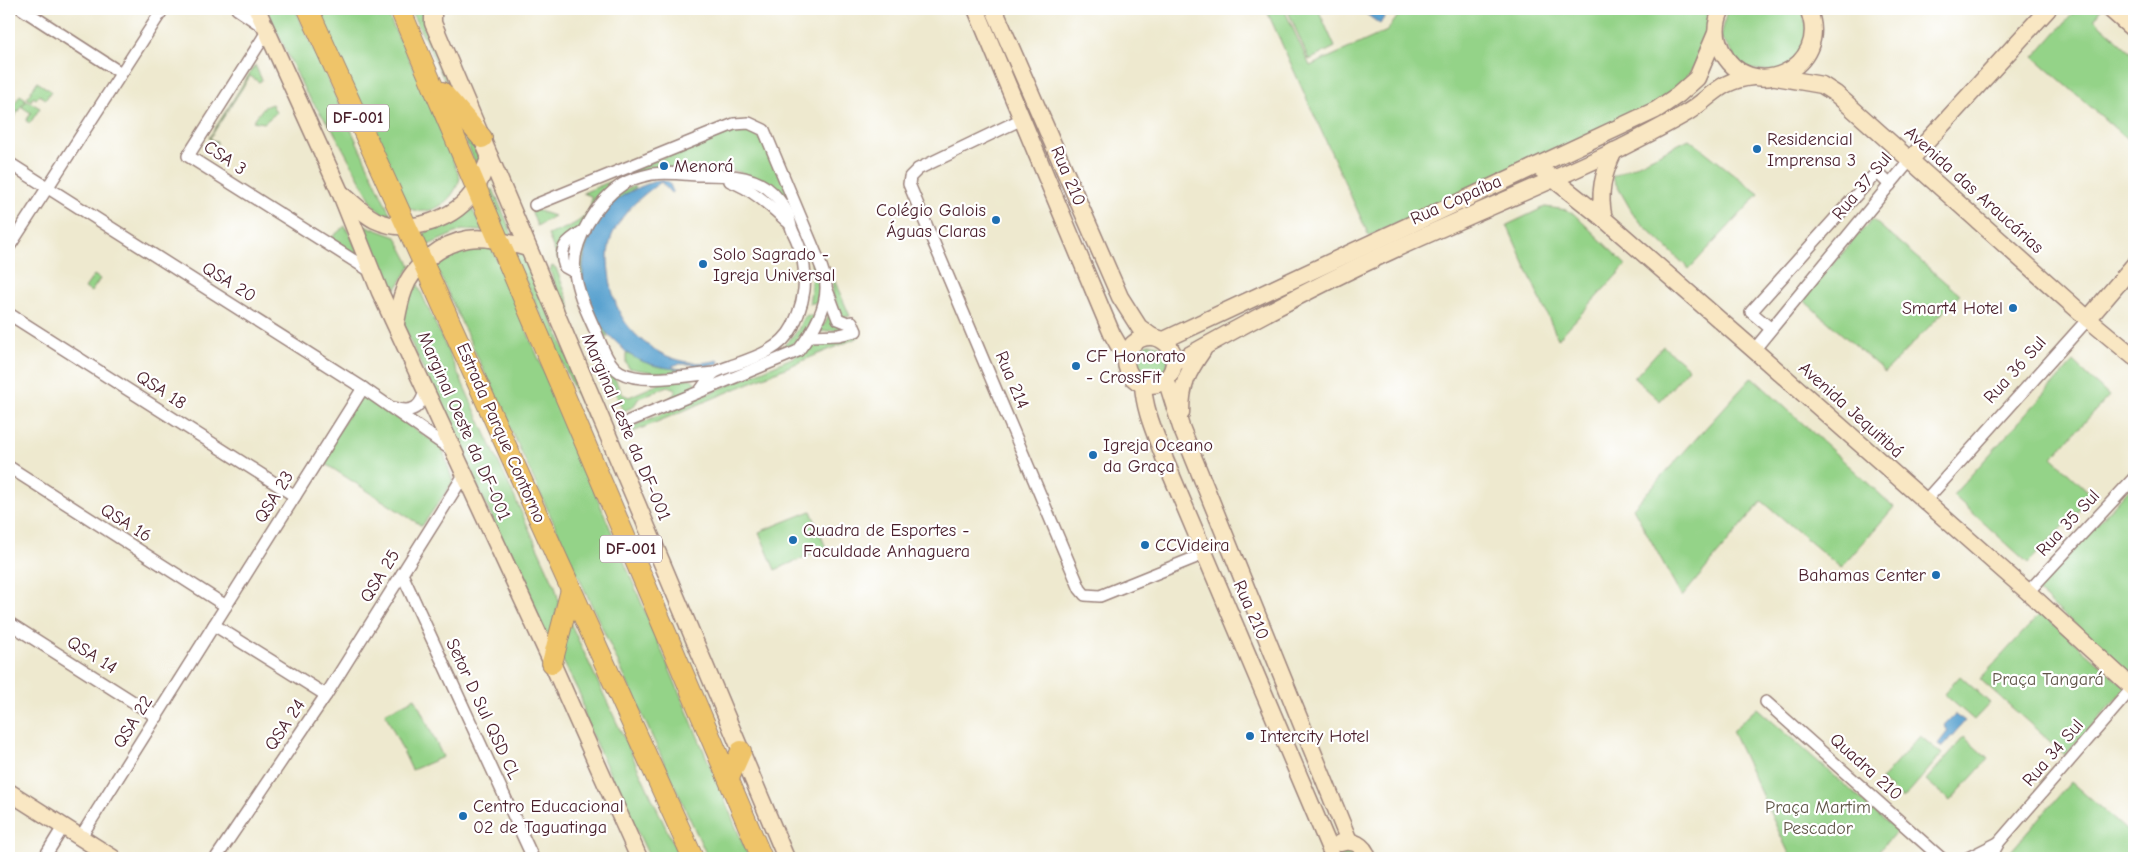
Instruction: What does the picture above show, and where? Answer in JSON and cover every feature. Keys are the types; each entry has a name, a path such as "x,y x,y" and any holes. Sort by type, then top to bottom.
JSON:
{"highway":[{"name":"Estrada Parque Contorno","path":"308,9 409,227 693,858"},
{"name":"DF-001","path":"400,9 475,189 499,240 762,858"},
{"path":"431,80 482,138"},
{"path":"552,663 571,590"},
{"path":"729,778 742,751"}],"main road":[{"name":"Marginal Oeste da DF-001","path":"257,9 340,192 372,272 552,663 639,858"},
{"name":"Rua 210","path":"976,9 1108,325 1126,358"},
{"name":"Rua 210","path":"994,9 1120,297 1139,327 1158,338"},
{"path":"1808,9 1813,26"},
{"path":"1776,77 1792,70 1804,58 1812,43 1813,26 1820,9"},
{"name":"Rua 37 Sul","path":"1911,159 2048,9"},
{"path":"2110,9 2134,30"},
{"name":"Marginal Leste da DF-001","path":"433,10 433,22 786,858"},
{"path":"1719,11 1716,33 1724,56 1742,72 1753,77"},
{"name":"Rua Copaíba","path":"1175,363 1252,320 1346,273 1388,243 1537,166 1656,110 1678,95 1696,78 1716,33"},
{"name":"Avenida das Araucárias","path":"1753,77 1776,77 1822,84 1836,94 2088,319 2134,357"},
{"name":"Rua Copaíba","path":"1158,338 1190,326 1342,257 1388,243 1554,179 1614,151 1690,111 1720,87 1738,78 1753,77"},
{"path":"1604,219 1600,204 1601,189 1604,174 1614,151"},
{"path":"340,192 373,219 390,226 409,227 441,218 458,208 475,189 490,156"},
{"name":"Avenida Jequitibá","path":"1537,166 1604,219 1754,350 2134,688"},
{"path":"396,323 404,289 411,276 424,262 445,247 468,239 499,240 528,248"},
{"name":"Rua 36 Sul","path":"2088,319 2134,265"},
{"path":"1120,297 1145,322 1153,326 1174,328 1190,326"},
{"path":"1142,337 1158,338 1173,350 1175,363 1170,375 1166,379 1151,385 1143,384 1130,374 1126,358 1128,349 1142,337"},
{"path":"1181,427 1183,386 1187,374 1206,346"},
{"name":"Rua 210","path":"1166,379 1181,427 1350,841"},
{"name":"Rua 210","path":"1143,384 1143,400 1148,417 1326,856"},
{"path":"9,792 113,858"},
{"path":"1326,856 1342,842 1350,841 1363,848 1368,858"}],"street":[{"path":"22,9 121,73"},
{"path":"9,247 163,9"},
{"path":"237,9 268,30"},
{"name":"CSA 3","path":"268,30 188,156 372,272"},
{"name":"Rua 214","path":"1022,119 918,168 910,177 909,184 1080,589 1085,595 1100,596 1204,554"},
{"path":"535,205 734,124 749,124 764,130 814,246 838,319 848,323 852,322 856,331 839,335 810,336"},
{"name":"Rua 37 Sul","path":"1754,350 1770,328 1911,159"},
{"name":"QSA 20","path":"9,163 363,388 453,451"},
{"path":"1770,328 1751,312 1877,172 1890,185"},
{"path":"700,391 714,373 768,352 792,328 802,303 805,283 805,265 801,247 789,223 789,216 778,199 767,188 753,181 732,175 653,174 624,183 601,203 585,230 577,254 574,272 581,299 609,360 620,372 634,377 655,378 714,373"},
{"path":"629,421 798,350 810,336 823,307 826,286"},
{"name":"QSA 18","path":"9,314 295,496"},
{"name":"Rua 36 Sul","path":"1925,501 2088,319"},
{"name":"QSA 23","path":"214,625 363,388"},
{"path":"390,407 403,411 416,408 423,401 426,388"},
{"name":"QSA 16","path":"9,467 226,606"},
{"name":"QSA 25","path":"326,695 464,475"},
{"name":"Rua 35 Sul","path":"2028,592 2134,478"},
{"name":"Setor D Sul QSD CL","path":"402,574 533,858"},
{"name":"QSA 14","path":"9,623 157,717"},
{"name":"QSA 24","path":"214,625 326,695 216,858"},
{"name":"QSA 22","path":"80,838 214,625"},
{"name":"Rua 34 Sul","path":"1990,858 1999,842 2134,688"},
{"name":"Quadra 210","path":"1766,702 1941,858"},
{"path":"44,858 63,827"},
{"name":"Rua 34 Sul","path":"1968,858 1999,842"}],"green space":[{"path":"266,9 295,9 393,220 382,214 374,206 334,132 306,93"},
{"path":"315,9 385,9 424,90 460,178 453,194 441,205 425,211 408,208"},
{"path":"410,9 424,9 424,27 449,85 447,86"},
{"path":"1266,9 1284,9 1310,66 1387,31 1403,9 1709,9 1710,29 1699,59 1681,84 1649,108 1369,236"},
{"path":"1287,9 1318,9 1335,47 1309,60"},
{"path":"1727,9 1803,9 1808,43 1782,72 1744,69 1721,38"},
{"path":"2077,9 2101,9 2094,19 2134,55 2134,145 2034,57"},
{"path":"255,65 262,80 259,82 250,76 210,138 217,144 209,138"},
{"path":"37,82 51,91 46,99 39,95 36,99 33,97 31,101 27,98"},
{"path":"20,95 26,99 9,125 9,120 14,112 11,109"},
{"path":"26,100 40,108 30,123 26,121 31,113 22,107"},
{"path":"272,104 276,113 264,123 253,121 264,107"},
{"path":"451,108 467,130 475,146 479,171"},
{"path":"740,129 750,131 766,144 799,216 742,173 729,169 649,170 628,175 627,173 729,130"},
{"path":"1689,139 1759,194 1689,269 1635,217 1612,177"},
{"path":"609,182 612,186 596,204 560,264 548,235 570,226 584,217 591,204 591,196 583,193"},
{"path":"634,186 635,188 620,198 597,222 585,253 583,269 584,286 588,304 606,333 608,337 606,338 596,325 583,297 582,279 578,274 580,256 588,228 595,216 612,198 623,190"},
{"path":"493,189 513,236 504,234 487,194"},
{"path":"471,206 483,231 462,230 426,246 420,236"},
{"path":"1545,207 1567,210 1574,214 1626,265 1558,339 1507,225"},
{"path":"536,210 554,216 537,226 532,212"},
{"path":"1872,219 1960,295 1885,372 1802,299"},
{"path":"358,223 396,237 411,266 391,296"},
{"path":"345,226 363,260 331,238"},
{"path":"475,244 492,248 749,858 708,858 436,267 433,260 445,251"},
{"path":"522,249 592,414 587,417 513,254"},
{"path":"812,255 817,267 820,290 817,302 809,304 811,290"},
{"path":"552,266 556,268 570,305 570,314 563,307 550,271"},
{"path":"94,275 100,279 91,292 85,288"},
{"path":"832,275 850,316 843,316 833,296"},
{"path":"415,279 555,586 559,602 549,641 400,319"},
{"path":"828,308 854,328 818,332 821,326 825,324 830,312 827,312"},
{"path":"807,315 812,316 813,319 806,330 794,342 778,352 798,330 802,320"},
{"path":"857,332 859,337 633,432 631,427 794,357 807,349 815,341"},
{"path":"1151,344 1158,345 1163,349 1167,354 1167,368 1163,373 1158,377 1151,378 1144,377 1139,373 1135,368 1134,361 1135,354 1139,349 1144,345"},
{"path":"1663,346 1689,368 1660,401 1634,378"},
{"path":"626,353 656,366 688,370 658,372 629,368 626,363"},
{"path":"2073,362 2109,396 2052,457 2093,496 2028,563 1953,495"},
{"path":"608,364 622,394 629,397 663,382 690,378 698,385 698,388 669,399 675,393 675,389 668,386 639,398 633,407 623,411 604,365"},
{"path":"1752,377 1894,507 1841,568 1762,501 1682,597 1633,508"},
{"path":"361,394 442,447 453,482 422,526 321,461"},
{"path":"2134,483 2134,677 2037,591"},
{"name":"Quadra de Esportes - Faculdade Anhaguera","path":"811,511 826,548 775,570 759,532"},
{"name":"Praça Tangará","path":"2041,613 2126,688 2065,755 1980,679"},
{"path":"568,618 680,858 650,858 587,725 581,697 560,655"},
{"path":"1960,676 1990,703 1974,720 1944,694"},
{"path":"415,698 443,757 412,770 385,713"},
{"name":"Praça Martim Pescador","path":"1757,708 1897,831 1872,858 1791,858 1732,731"},
{"path":"1920,736 1942,754 1903,799 1881,780"},
{"path":"1964,737 1988,759 1950,801 1926,780"},
{"path":"2071,782 2134,837 2134,846 2123,858 2005,858"},
{"path":"1347,851 1359,858 1336,858 1339,854"}],"water":[{"path":"1359,9 1389,9 1380,24"},
{"path":"658,180 669,182 673,192 671,193 661,182 654,187 629,210 618,224 612,236 608,261 614,298 625,322 643,342 654,349 666,356 679,360 705,362 718,360 718,364 694,369 692,364 672,366 689,370 659,366 637,359 626,352 603,329 589,307 585,293 583,264 586,249 597,222 611,204 624,195"},
{"path":"1955,714 1965,721 1942,747 1938,744 1948,731 1944,725"}],"place":[{"name":"Residencial Imprensa 3","path":"1757,149"},
{"name":"Menorá","path":"664,166"},
{"name":"Colégio Galois Águas Claras","path":"996,220"},
{"name":"Solo Sagrado - Igreja Universal","path":"703,264"},
{"name":"Smart4 Hotel","path":"2013,308"},
{"name":"CF Honorato - CrossFit","path":"1076,366"},
{"name":"Igreja Oceano da Graça","path":"1093,455"},
{"name":"Quadra de Esportes - Faculdade Anhaguera","path":"793,540"},
{"name":"CCVideira","path":"1145,545"},
{"name":"Bahamas Center","path":"1936,575"},
{"name":"Intercity Hotel","path":"1250,736"},
{"name":"Centro Educacional 02 de Taguatinga","path":"463,816"}]}
